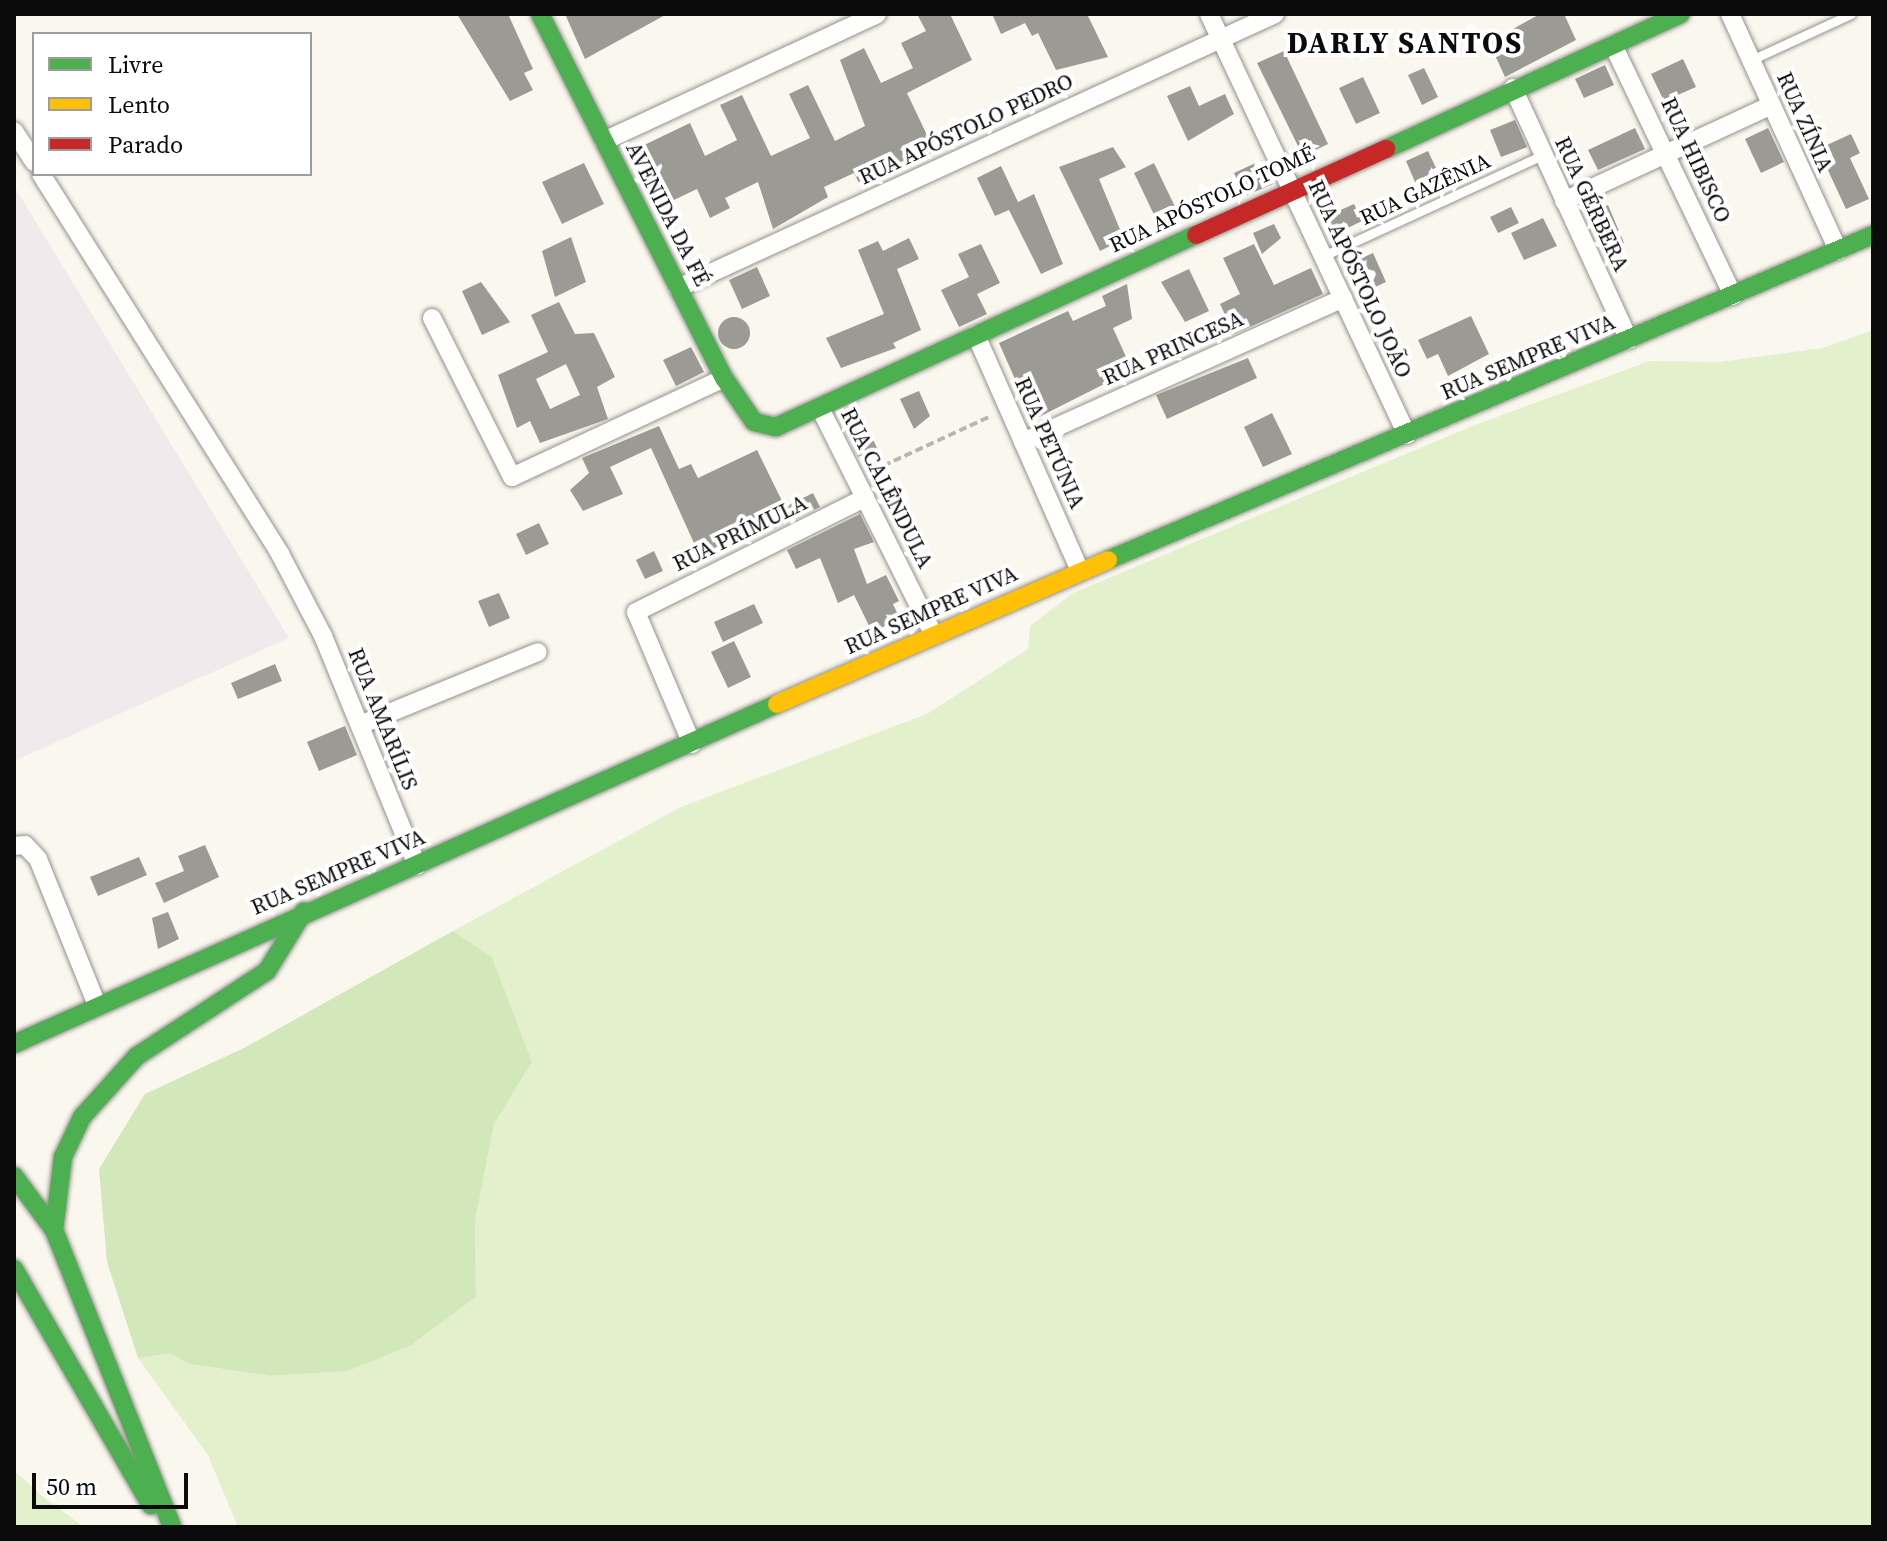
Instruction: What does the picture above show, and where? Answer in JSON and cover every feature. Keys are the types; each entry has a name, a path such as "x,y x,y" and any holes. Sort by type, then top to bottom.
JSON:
{"street":[{"name":"AVENIDA DA FÉ","path":"540,14 724,378 744,411 765,425"},
{"path":"604,141 877,14"},
{"name":"RUA APÓSTOLO JOÃO","path":"1209,14 1407,435"},
{"name":"RUA APÓSTOLO PEDRO","path":"678,288 1275,14"},
{"name":"RUA APÓSTOLO TOMÉ","path":"765,425 788,424 1291,189 1681,14"},
{"name":"RUA ZÍNIA","path":"1730,14 1838,250"},
{"name":"RUA HIBISCO","path":"1613,45 1668,153 1733,296"},
{"name":"RUA GÉRBERA","path":"1513,88 1629,340"},
{"path":"1564,201 1770,106"},
{"path":"14,131 32,159"},
{"name":"RUA AMARÍLIS","path":"42,176 280,554 323,636 417,865"},
{"name":"RUA SEMPRE VIVA","path":"14,1044 304,911 417,865 692,744 933,634 1873,235"},
{"name":"RUA PRINCESA","path":"1023,442 1343,298"},
{"path":"432,318 512,477 724,378"},
{"name":"RUA PETÚNIA","path":"976,335 1080,571"},
{"name":"RUA CALÊNDULA","path":"820,408 933,634"},
{"name":"RUA PRÍMULA","path":"692,744 636,612 865,498"},
{"path":"360,725 538,652"},
{"path":"14,846 25,845 38,859 97,1005"},
{"path":"54,1230 63,1157 82,1117 137,1056 267,971 304,911"},
{"path":"14,1176 54,1230 172,1527"},
{"path":"14,1269 32,1289 164,1527"}],"lane":[{"path":"1751,60 1851,14"},
{"name":"RUA GAZÊNIA","path":"1323,256 1543,155"}],"path":[{"path":"855,479 1008,408"}],"shaded area":[{"path":"14,186 289,638 14,761"}],"green space":[{"path":"1873,330 1873,1527 238,1527 208,1455 138,1358 170,1352 189,1364 271,1376 348,1371 410,1346 476,1297 475,1222 494,1124 532,1062 492,957 453,931 681,807 927,714 1028,649 1030,626 1073,593 1475,425 1650,361 1720,362 1823,348"},
{"path":"453,931 492,957 532,1062 494,1124 475,1222 476,1297 410,1346 348,1371 271,1376 189,1364 170,1353 138,1358 107,1262 99,1169 145,1094 244,1048"},
{"path":"14,1470 42,1496 84,1527 14,1527"}],"building":[{"path":"457,14 508,14 533,69 524,73 533,90 510,101"},
{"path":"565,14 667,14 585,59"},
{"path":"917,14 950,14 972,60 907,93 935,152 859,183 854,173 824,187 828,197 773,229 758,182 725,198 730,208 710,218 697,189 655,209 645,188 657,182 640,147 690,123 705,156 737,140 720,105 742,95 771,156 810,138 789,94 808,85 835,141 865,126 840,60 864,48 881,83 913,68 901,43 926,31"},
{"path":"992,14 1087,14 1108,57 1056,70 1038,33 1032,36 1025,23 1001,34"},
{"path":"1540,14 1564,14 1576,40 1505,77 1489,42"},
{"path":"1284,51 1328,144 1303,156 1257,63"},
{"path":"1683,59 1696,87 1664,101 1651,74"},
{"path":"1605,65 1614,85 1584,98 1575,79"},
{"path":"1424,68 1438,97 1422,105 1408,75"},
{"path":"1363,77 1380,113 1356,124 1339,88"},
{"path":"1190,86 1199,106 1225,94 1234,114 1188,141 1167,96"},
{"path":"1515,120 1527,147 1501,157 1490,130"},
{"path":"1635,128 1645,149 1598,170 1588,150"},
{"path":"1768,128 1784,162 1761,173 1745,139"},
{"path":"1851,134 1860,153 1850,158 1869,199 1846,209 1818,149"},
{"path":"1113,147 1126,167 1099,179 1124,239 1100,251 1059,167"},
{"path":"1428,151 1438,172 1415,182 1406,161"},
{"path":"1262,160 1273,184 1245,196 1234,173"},
{"path":"584,163 604,204 562,224 542,182"},
{"path":"1154,163 1178,213 1158,223 1134,173"},
{"path":"1001,166 1018,202 1034,194 1063,264 1041,274 1009,210 995,216 977,178"},
{"path":"1354,204 1362,221 1329,237 1321,219"},
{"path":"1608,205 1624,243 1609,250 1592,212"},
{"path":"1511,207 1519,223 1498,233 1490,217"},
{"path":"1543,218 1557,246 1524,260 1511,233"},
{"path":"1274,224 1281,238 1262,254 1253,233"},
{"path":"571,237 586,282 555,297 542,251"},
{"path":"909,238 919,259 897,269 921,330 893,343 896,348 841,368 826,338 884,314 858,250 878,241 883,251"},
{"path":"981,244 1000,283 977,294 987,314 959,327 941,290 969,277 958,254"},
{"path":"1254,244 1274,285 1311,268 1323,294 1234,334 1220,304 1240,294 1223,258"},
{"path":"1373,253 1386,282 1363,293 1349,264"},
{"path":"757,267 770,296 742,309 729,280"},
{"path":"1189,269 1209,311 1185,322 1161,282"},
{"path":"481,282 510,322 482,335 462,291"},
{"path":"1127,284 1132,319 1113,328 1132,370 1033,420 999,343 1068,311 1073,321 1106,306 1102,296"},
{"path":"559,302 575,334 594,333 615,377 597,387 608,419 540,443 530,421 517,428 498,375 548,352 531,315","holes":["566,364 580,395 550,409 536,379"]},
{"path":"1471,316 1489,354 1448,376 1438,354 1427,359 1418,340"},
{"path":"734,317 745,322 750,333 745,344 734,349 723,344 718,333 723,322"},
{"path":"691,347 704,372 676,386 663,360"},
{"path":"1248,358 1257,378 1167,419 1156,395"},
{"path":"919,391 930,416 914,429 900,399"},
{"path":"1272,413 1292,454 1263,467 1244,427"},
{"path":"863,418 877,448 858,457 843,427"},
{"path":"659,426 679,469 691,464 698,478 757,450 785,507 813,493 820,507 703,563 651,448 610,467 623,494 583,511 570,490 589,473 582,458"},
{"path":"860,514 874,542 854,549 867,584 886,575 899,601 893,604 900,619 872,632 854,595 838,603 820,558 796,569 787,550"},
{"path":"539,523 549,544 526,555 516,534"},
{"path":"654,551 663,571 645,579 636,560"},
{"path":"499,593 510,618 489,627 478,601"},
{"path":"754,604 763,623 723,642 714,622"},
{"path":"734,641 751,677 728,688 711,652"},
{"path":"275,664 282,681 238,699 231,683"},
{"path":"345,726 357,755 319,771 307,742"},
{"path":"205,845 219,877 164,903 155,883 184,871 178,856"},
{"path":"139,857 147,875 98,896 90,877"},
{"path":"168,912 179,939 158,949 152,918"}],"traffic: fast":[{"path":"540,14 724,378 754,422 776,427 1196,235"},
{"path":"1386,149 1681,14"},
{"path":"1108,560 1873,235"},
{"path":"14,1044 777,704"},
{"path":"54,1230 63,1157 82,1117 137,1056 267,971 304,911"},
{"path":"14,1176 54,1230 172,1527"},
{"path":"14,1269 151,1505"}],"traffic: slow":[{"path":"777,704 1108,560"}],"traffic: jam":[{"path":"1196,235 1386,149"}],"district":[{"name":"DARLY SANTOS","path":"1405,43"}]}
